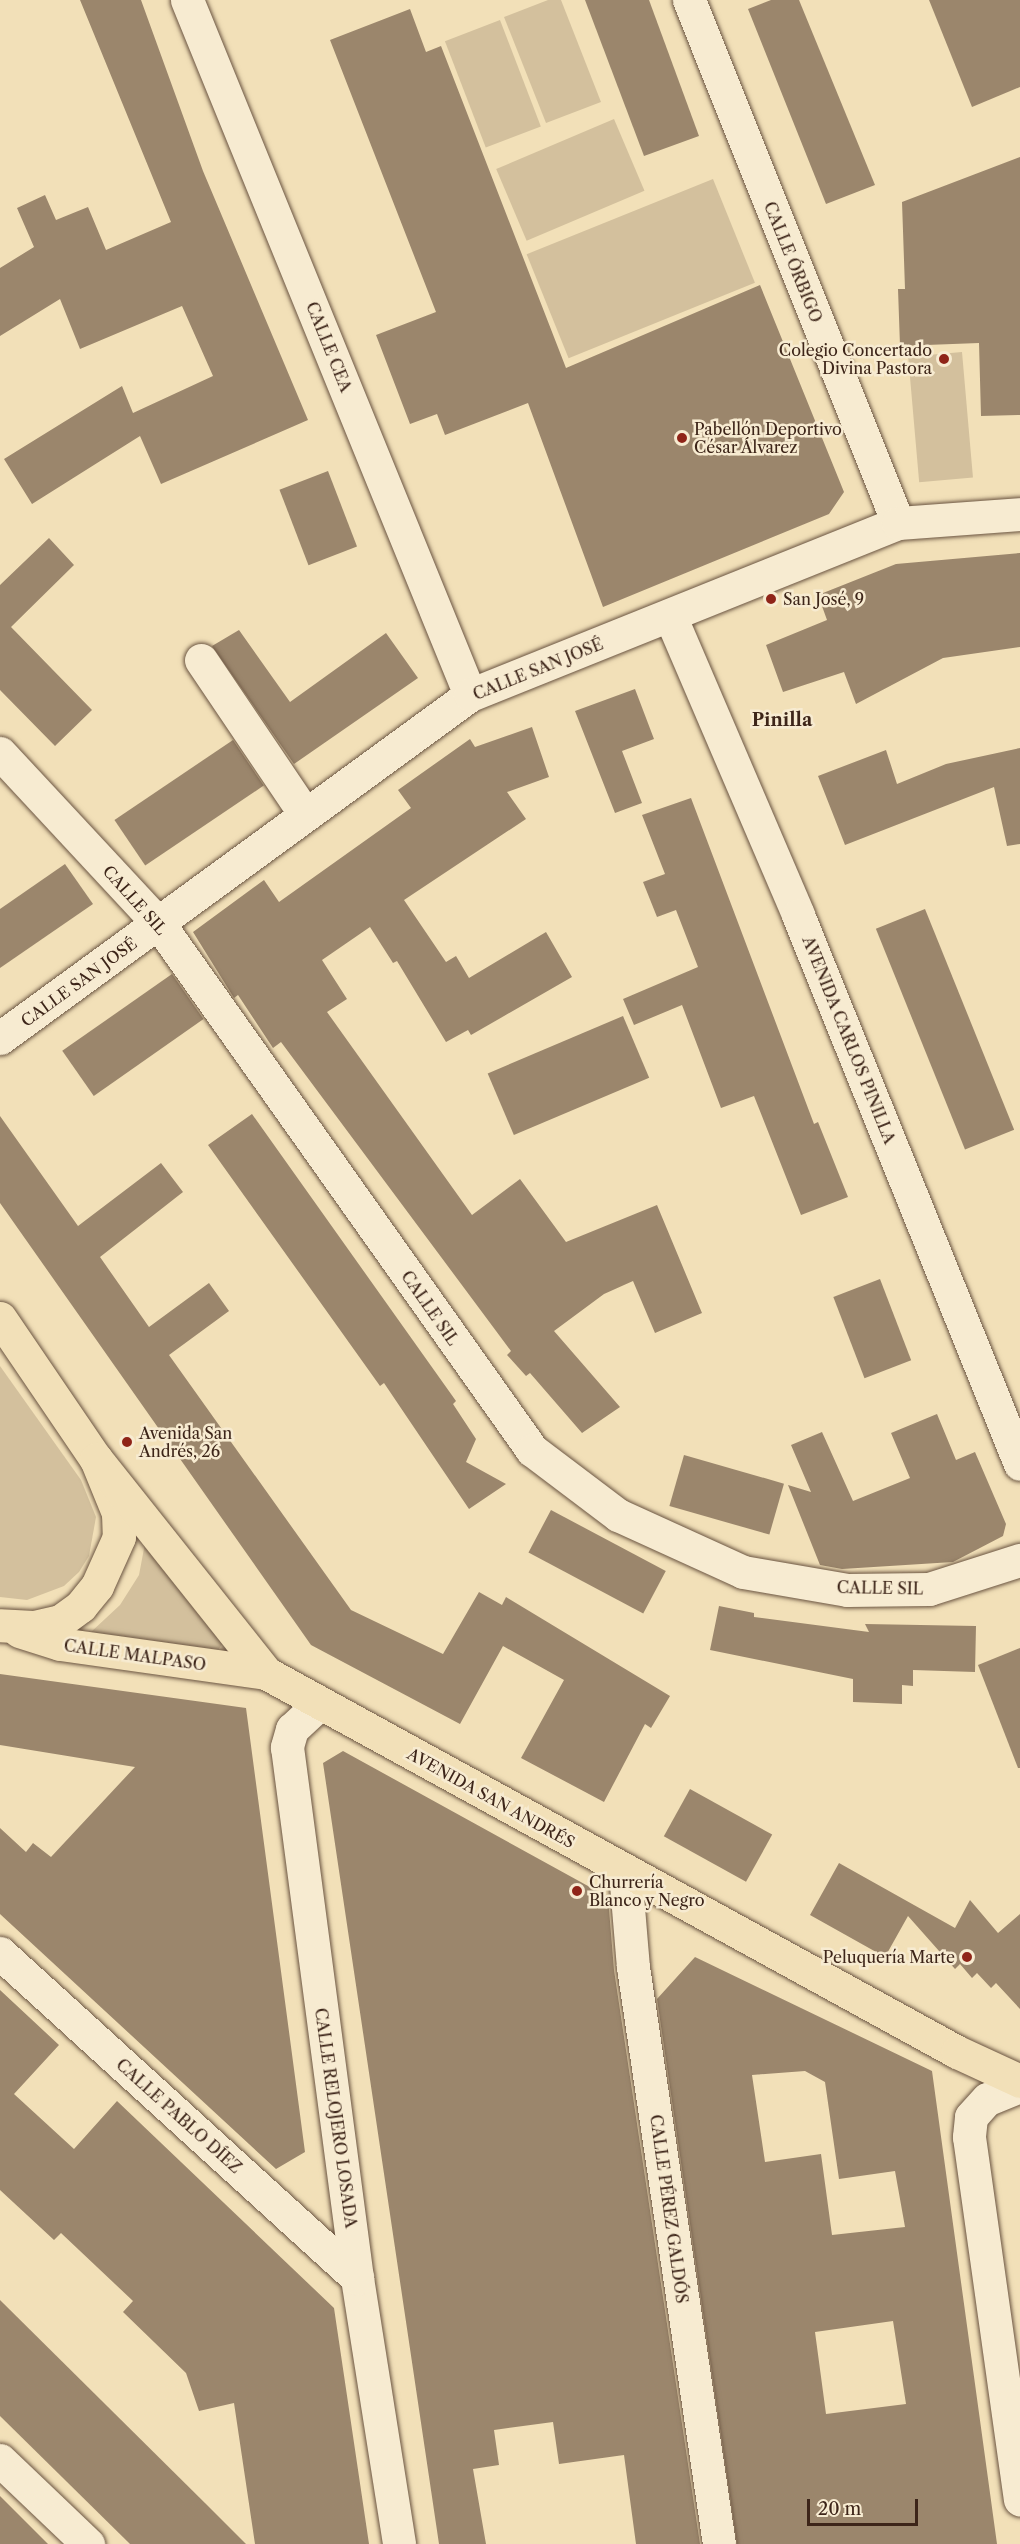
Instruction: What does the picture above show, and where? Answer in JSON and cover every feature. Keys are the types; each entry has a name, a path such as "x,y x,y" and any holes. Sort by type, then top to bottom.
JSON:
{"main road":[{"path":"0,1318 96,1459 118,1513 119,1537 98,1586 60,1621 3,1626"},
{"name":"AVENIDA SAN ANDRÉS","path":"96,1459 266,1673 957,2052 1020,2081"},
{"name":"CALLE MALPASO","path":"3,1626 60,1644 266,1673"},
{"name":"AVENIDA SAN ANDRÉS","path":"957,2052 1020,2058"}],"street":[{"name":"CALLE CEA","path":"187,0 470,695"},
{"name":"CALLE ÓRBIGO","path":"688,0 898,523"},
{"name":"CALLE SAN JOSÉ","path":"0,1038 470,695 671,618 898,523 1020,514"},
{"name":"AVENIDA CARLOS PINILLA","path":"671,618 798,915 1020,1464"},
{"path":"201,660 305,814"},
{"name":"CALLE SIL","path":"0,753 159,924 531,1450 618,1515 743,1572 847,1590 929,1589 1020,1560"},
{"name":"CALLE RELOJERO LOSADA","path":"319,1704 292,1729 287,1747 357,2278 399,2544"},
{"name":"CALLE PÉREZ GALDÓS","path":"626,1872 635,1979 719,2544"},
{"name":"CALLE PABLO DÍEZ","path":"0,1953 357,2278"},
{"path":"1020,2086 987,2099 971,2118 969,2137 1020,2499"},
{"path":"0,2460 88,2544"}],"shaded area":[{"path":"548,0 561,0 601,102 546,123 504,17"},
{"path":"500,20 541,126 486,148 445,41"},
{"path":"614,119 644,191 527,241 496,169"},
{"path":"713,179 755,283 569,358 527,254"},
{"path":"962,352 973,478 919,482 908,357"},
{"path":"0,1366 81,1480 96,1517 89,1556 79,1572 64,1586 27,1600 0,1597"},
{"path":"146,1538 223,1643 218,1650 91,1632 120,1605 139,1575"}],"building":[{"path":"80,0 141,0 203,171 308,420 161,484 140,436 32,504 4,459 122,386 133,413 213,376 182,306 80,349 60,299 0,336 0,268 34,247 17,208 45,195 56,220 88,207 106,250 171,222"},
{"path":"585,0 649,0 699,136 644,156"},
{"path":"771,0 799,0 875,185 826,204 748,9"},
{"path":"929,0 1020,0 1020,87 972,107"},
{"path":"410,9 426,52 441,46 566,368 760,285 844,492 829,514 603,607 528,403 445,435 437,414 410,424 376,335 436,312 330,40"},
{"path":"1020,157 1020,415 981,416 979,343 900,346 898,289 905,289 902,202"},
{"path":"328,471 357,547 308,565 279,490"},
{"path":"49,538 74,565 11,627 92,710 55,746 0,690 0,585"},
{"path":"1020,553 1020,647 943,658 856,704 844,672 783,692 766,645 827,620 818,595 896,564"},
{"path":"239,630 290,702 386,633 418,678 294,764 212,646"},
{"path":"635,689 654,739 622,751 642,803 615,813 575,711"},
{"path":"532,727 549,777 507,792 526,819 404,900 446,962 456,956 469,978 546,932 572,977 471,1035 468,1030 446,1042 397,961 393,963 370,927 322,960 347,999 327,1012 472,1215 520,1179 566,1242 657,1205 702,1313 655,1333 633,1281 604,1294 554,1331 620,1407 582,1433 530,1373 526,1376 507,1355 511,1351 281,1042 273,1048 238,995 234,998 193,932 264,880 279,902 411,808 398,790 470,739 475,747"},
{"path":"233,740 264,786 145,866 114,820"},
{"path":"1020,748 1020,844 1007,846 994,787 845,845 818,776 886,750 897,784 946,764"},
{"path":"691,798 814,1124 818,1122 848,1197 801,1215 754,1096 721,1108 682,1005 634,1025 623,999 698,967 676,910 657,917 643,882 665,874 642,815"},
{"path":"65,864 93,904 0,968 0,909"},
{"path":"925,909 1014,1130 965,1150 876,929"},
{"path":"172,974 204,1019 94,1096 62,1051"},
{"path":"623,1016 649,1078 514,1135 488,1073"},
{"path":"252,1114 456,1401 453,1404 476,1439 466,1462 506,1484 469,1509 384,1383 380,1386 208,1145"},
{"path":"0,1116 78,1226 161,1163 183,1192 100,1257 149,1327 209,1283 229,1311 169,1355 351,1610 443,1654 479,1592 502,1605 506,1597 670,1696 651,1728 645,1724 604,1802 521,1758 564,1680 503,1646 460,1724 311,1645 0,1203"},
{"path":"880,1279 911,1360 864,1378 833,1297"},
{"path":"937,1414 956,1460 975,1452 1006,1524 1003,1536 953,1562 842,1569 820,1565 788,1485 811,1492 791,1445 822,1432 853,1501 910,1478 891,1433"},
{"path":"684,1455 784,1484 769,1535 669,1506"},
{"path":"551,1510 666,1571 643,1613 528,1552"},
{"path":"719,1606 754,1613 754,1617 869,1632 865,1624 976,1626 975,1672 913,1670 913,1686 902,1685 902,1704 853,1702 853,1679 710,1650"},
{"path":"1020,1648 1020,1768 1018,1768 978,1665"},
{"path":"0,1674 246,1708 305,2152 276,2169 0,1914 0,1828 26,1852 33,1843 51,1857 135,1767 0,1745"},
{"path":"343,1751 608,1897 614,1970 700,2544 636,2544 624,2455 559,2464 553,2422 494,2430 499,2465 473,2469 486,2544 439,2544 323,1763"},
{"path":"690,1789 772,1835 746,1882 664,1836"},
{"path":"839,1863 955,1928 970,1900 998,1933 1020,1914 1020,2009 996,1983 991,1988 977,1973 972,1978 960,1964 955,1969 908,1916 885,1957 810,1915"},
{"path":"695,1957 932,2071 997,2544 737,2544 657,1999","holes":["805,2071 825,2082 839,2179 895,2171 905,2227 832,2235 821,2154 765,2162 752,2075","893,2321 906,2404 826,2414 815,2332"]},
{"path":"0,1990 59,2045 14,2094 74,2149 117,2101 334,2308 369,2544 255,2544 234,2403 199,2411 186,2373 123,2312 133,2301 61,2233 54,2240 0,2190"},
{"path":"0,2300 246,2544 130,2544 0,2416"},
{"path":"0,2496 48,2544 0,2544"}],"place":[{"name":"Colegio Concertado Divina Pastora","path":"944,359"},
{"name":"Pabellón Deportivo César Álvarez","path":"682,438"},
{"name":"San José, 9","path":"771,599"},
{"name":"Avenida San Andrés, 26","path":"127,1442"},
{"name":"Churrería Blanco y Negro","path":"577,1891"},
{"name":"Peluquería Marte","path":"967,1957"}],"district":[{"name":"Pinilla","path":"782,720"}]}
